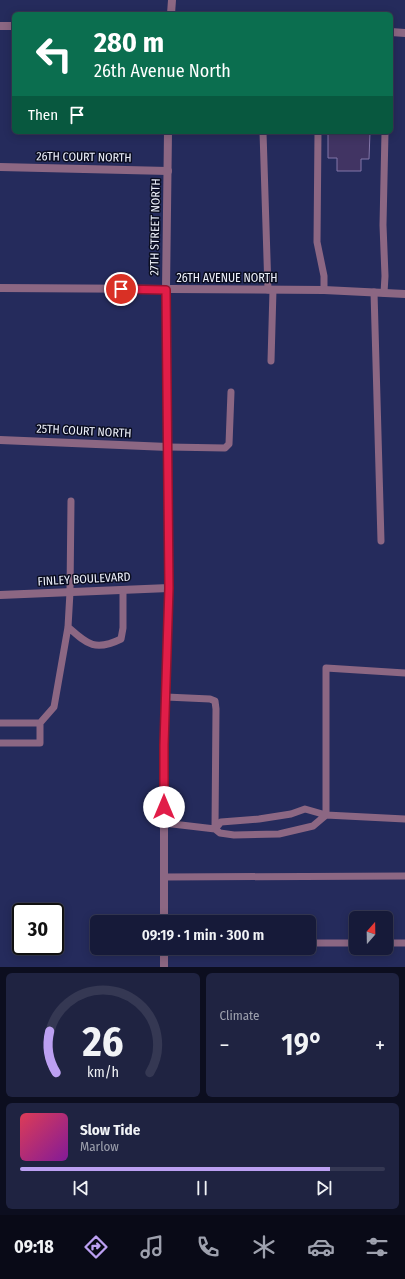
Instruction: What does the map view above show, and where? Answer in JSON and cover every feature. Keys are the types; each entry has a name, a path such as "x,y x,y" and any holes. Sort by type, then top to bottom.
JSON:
{"street":[{"path":"171,12 172,0"},
{"path":"0,26 12,26"},
{"path":"393,32 405,33"},
{"name":"27TH STREET NORTH","path":"164,915 164,823 169,588 166,290 168,134"},
{"name":"26TH COURT NORTH","path":"0,167 168,171"},
{"name":"26TH AVENUE NORTH","path":"0,288 324,290 405,294"},
{"name":"25TH COURT NORTH","path":"0,440 168,447"},
{"name":"FINLEY BOULEVARD","path":"0,595 169,588"},
{"path":"164,955 164,967"}],"lane":[{"path":"262,134 270,290 271,361"},
{"path":"318,134 317,242 324,276 324,290"},
{"path":"384,293 385,276 383,225 385,134"},
{"path":"374,292 381,541"},
{"path":"168,447 225,448 229,444 231,392"},
{"path":"0,743 40,743 40,723 54,707 68,627 71,500"},
{"path":"68,627 86,643 99,646 109,645 121,639 123,628 124,590"},
{"path":"164,823 214,829 220,833 234,835 280,834 313,826 326,815 326,668 405,673"},
{"path":"166,696 210,699 215,701 214,829"},
{"path":"0,723 40,723"},
{"path":"214,829 222,822 259,819 291,814 305,809 326,815 405,819"},
{"path":"164,877 405,876"},
{"path":"393,943 405,942"},
{"path":"316,943 349,943"}],"shaded area":[{"path":"0,0 405,0 405,967 0,967"}],"building":[{"path":"328,134 370,134 369,159 361,159 361,171 337,171 337,158 328,158"}],"route":[{"path":"121,289 166,290 169,588 164,745 164,807"}]}
